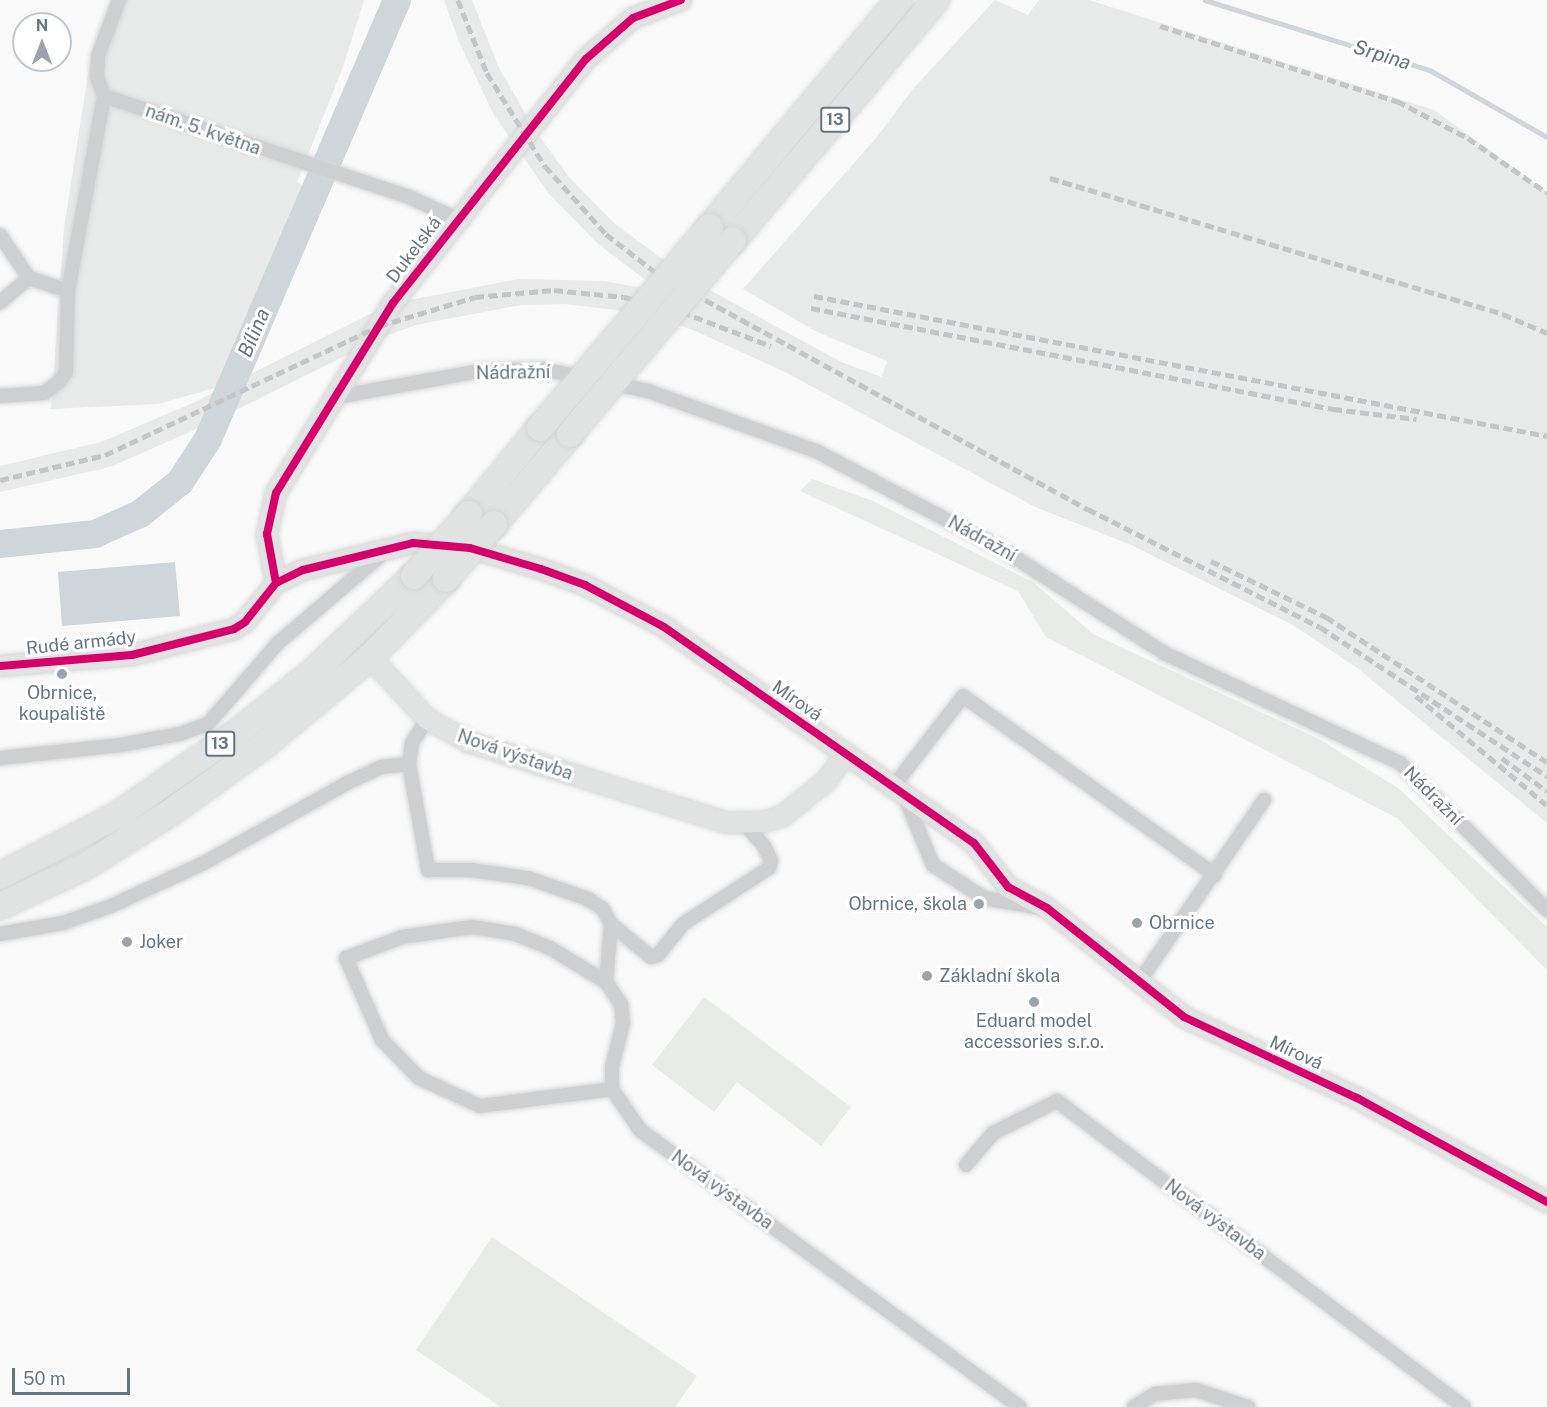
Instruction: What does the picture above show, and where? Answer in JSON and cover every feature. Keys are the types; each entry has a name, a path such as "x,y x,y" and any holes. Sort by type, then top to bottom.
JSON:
{"highway":[{"name":"13","path":"0,876 118,815 238,732 312,673 414,576 469,514 899,0"},
{"name":"13","path":"0,906 87,865 174,810 298,719 370,657 446,579 494,524 936,0"}],"street":[{"path":"0,396 28,396 44,393 59,382 66,372 68,291 104,96 97,77 98,56 119,0"},
{"name":"Dukelská","path":"276,583 267,534 276,494 393,303 568,80 605,41 633,18 681,0"},
{"name":"nám. 5. května","path":"104,96 303,164 407,196 457,219"},
{"path":"0,236 29,278 68,291"},
{"path":"0,302 29,278"},
{"name":"Nádražní","path":"336,397 481,371 542,369 648,391 816,451 1000,548 1164,653 1400,763 1547,910"},
{"name":"Mírová","path":"389,549 413,543 445,544 504,557 585,585 664,627 974,843 1023,902"},
{"path":"276,583 303,570 389,549"},
{"path":"0,758 121,745 180,734 208,724 278,643 361,576 389,549"},
{"name":"Rudé armády","path":"0,666 132,655 234,629 245,622 276,583"},
{"name":"Nová výstavba","path":"370,657 427,719 469,742 699,816 745,824 783,816 803,802 846,754"},
{"path":"898,791 963,696 1215,875"},
{"path":"427,719 412,743 409,764 428,870 471,870 528,878 588,899 603,909 611,924 651,957 658,955 683,924 769,868 771,860 764,846 745,824"},
{"path":"0,934 63,923 111,906 204,863 347,783 381,767 409,764"},
{"name":"Mírová","path":"898,791 933,865 984,898 1023,902 1047,908 1184,1017 1358,1098 1547,1202"},
{"path":"1139,982 1215,875 1264,800"},
{"path":"606,982 611,924"},
{"path":"472,927 516,934 550,948 606,982 621,1004 623,1023 612,1067 612,1089 480,1106 419,1078 382,1040 346,958 402,937 472,927"},
{"name":"Nová výstavba","path":"612,1089 640,1130 1020,1407"},
{"name":"Nová výstavba","path":"966,1165 993,1133 1057,1101 1464,1407"},
{"path":"1134,1407 1155,1394 1196,1390 1248,1407"}],"shaded area":[{"path":"111,0 364,0 343,67 297,182 311,191 222,386 158,404 51,409 64,228 91,55"},
{"path":"444,0 472,0 499,68 535,130 569,177 615,224 688,278 841,362 882,377 887,361 817,332 743,289 876,138 912,90 995,0 1028,15 1039,0 1089,0 1434,110 1547,192 1547,823 1357,668 1293,625 1129,544 1035,507 787,373 693,330 640,313 565,304 521,305 416,325 383,337 206,425 110,467 0,492 0,466 101,442 195,402 372,313 409,300 519,279 604,281 660,291 597,243 549,194 494,115 459,42"},
{"path":"812,479 873,501 1033,582 1093,634 1319,739 1398,788 1547,927 1547,970 1397,818 1046,637 1018,591 800,491"},
{"path":"175,562 180,616 62,626 58,572"},
{"path":"704,997 851,1107 821,1146 737,1082 714,1112 652,1065"},
{"path":"492,1237 697,1376 675,1407 501,1407 416,1350"}],"waterway":[{"name":"Bílina","path":"0,544 95,534 140,514 180,482 208,439 397,0"},
{"name":"Srpina","path":"1205,0 1430,70 1547,137"}],"railway":[{"path":"458,0 487,73 545,166 606,234 658,274 1088,509 1320,627 1547,776"},
{"path":"1160,26 1397,101 1468,138 1547,193"},
{"path":"1050,178 1503,314 1547,333"},
{"path":"0,480 105,455 379,326 475,297 554,290 624,297 669,307 771,346"},
{"path":"814,296 1547,436"},
{"path":"811,308 1333,409 1416,419"},
{"path":"1211,561 1326,617 1547,762"},
{"path":"1416,696 1547,805"},
{"path":"1502,758 1547,791"}],"cycle path":[{"path":"276,583 267,534 276,493 393,303 586,59 633,18 681,0"},
{"path":"0,666 132,655 234,629 245,622 276,583 303,570 413,543 470,548 541,569 585,585 664,627 974,843 1008,887 1047,908 1184,1017 1357,1098 1547,1202"}],"place":[{"name":"Obrnice, koupaliště","path":"62,674"},
{"name":"Obrnice, škola","path":"979,904"},
{"name":"Obrnice","path":"1137,923"},
{"name":"Joker","path":"127,942"},
{"name":"Základní škola","path":"927,976"},
{"name":"Eduard model accessories s.r.o.","path":"1034,1002"}]}
